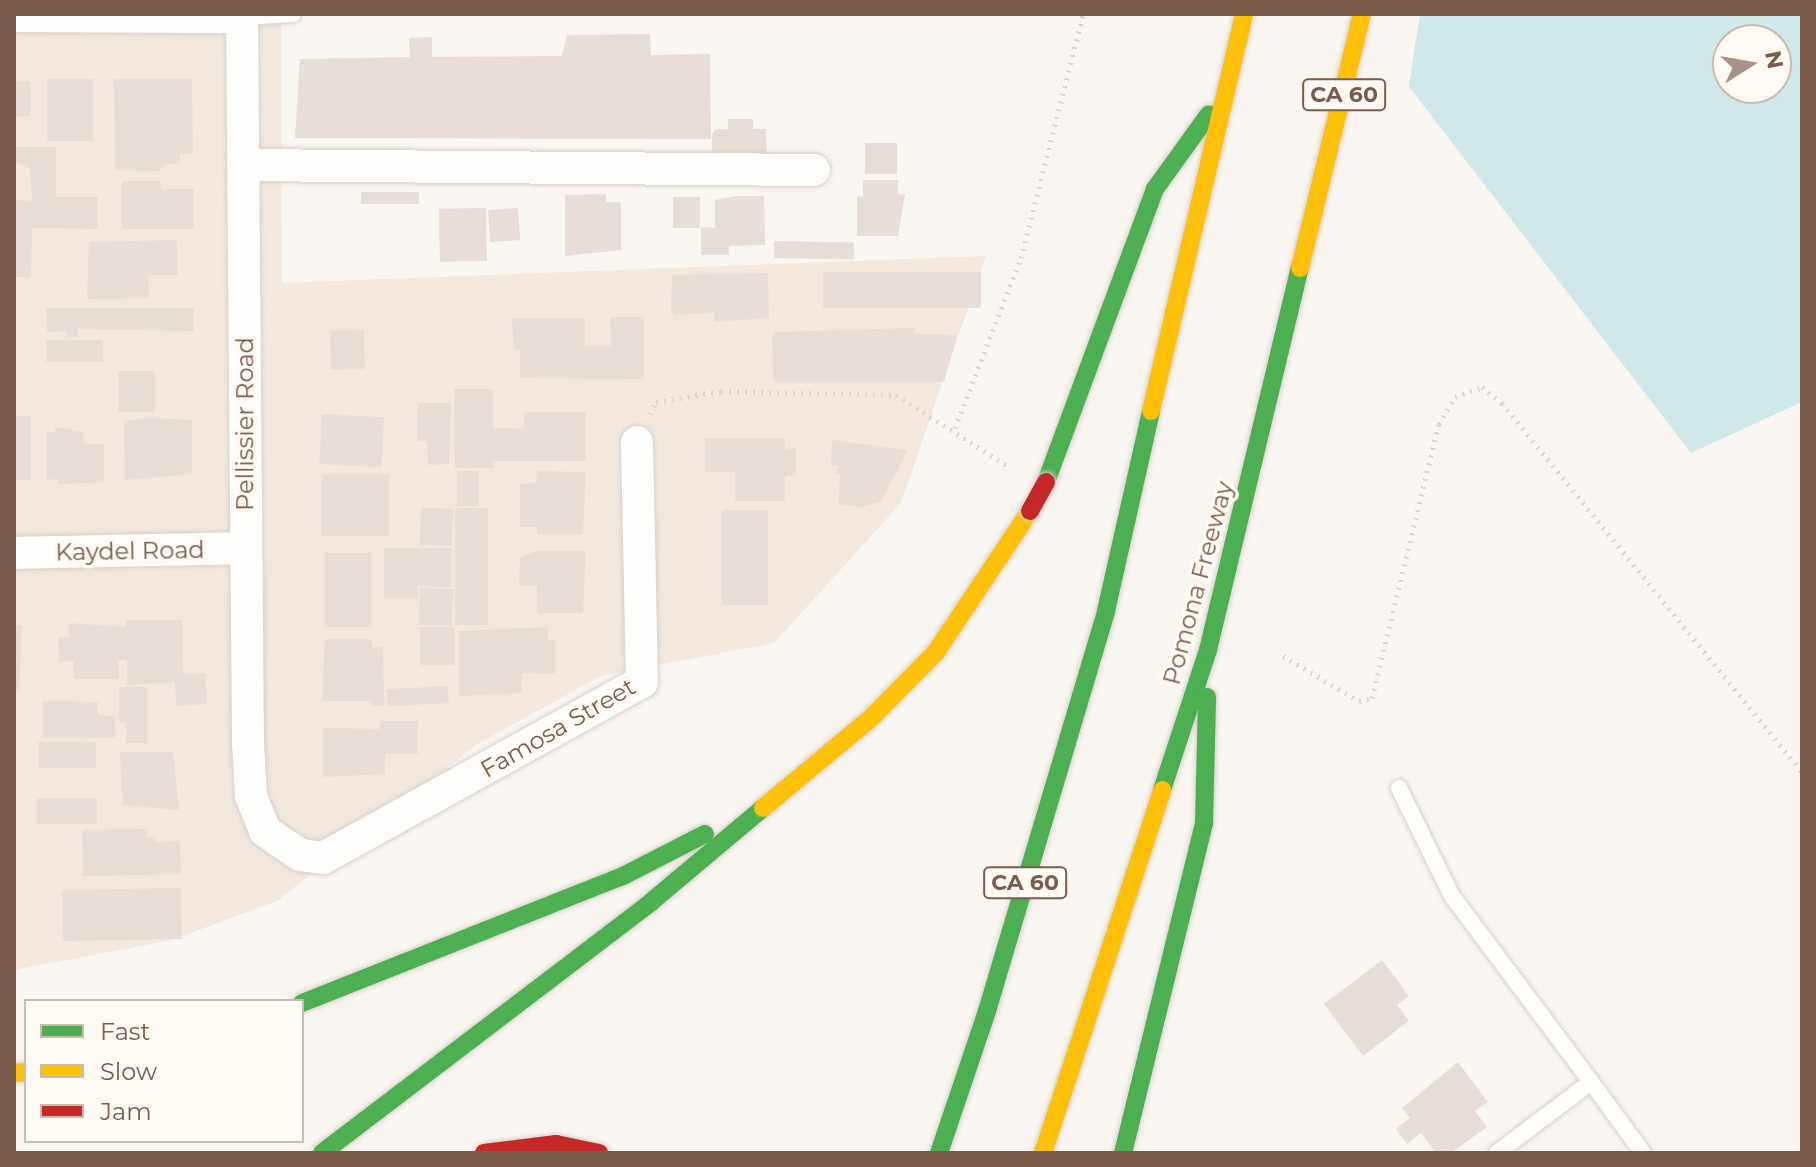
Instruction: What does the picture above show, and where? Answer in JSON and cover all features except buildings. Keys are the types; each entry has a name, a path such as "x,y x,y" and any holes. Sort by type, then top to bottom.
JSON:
{"highway":[{"name":"CA 60","path":"939,1153 1113,587 1220,100 1235,58 1244,14"},
{"name":"Pomona Freeway","path":"1043,1153 1208,650 1327,175 1362,14"},
{"path":"322,1153 782,795 870,719 936,652 1046,482 1155,189 1220,100"},
{"path":"1123,1153 1204,823 1208,650"},
{"path":"304,1002 623,876 782,795"},
{"path":"484,1153 556,1144 599,1153"}],"street":[{"path":"14,16 242,16"},
{"name":"Pellissier Road","path":"242,16 245,548 251,796 265,831"},
{"path":"243,165 814,170"},
{"name":"Famosa Street","path":"265,831 300,855 323,858 642,682 637,442"},
{"name":"Kaydel Road","path":"14,553 245,548"}],"lane":[{"path":"242,16 293,14"},
{"path":"1399,788 1452,896 1643,1153"},
{"path":"1497,1153 1591,1082"}],"path":[{"path":"955,428 1025,245 1083,14"},
{"path":"1283,656 1359,701 1372,698 1439,424 1455,397 1482,387 1512,415 1802,772"},
{"path":"637,442 656,402 721,391 896,395 955,428 1008,466"}],"shaded area":[{"path":"14,14 281,14 282,283 986,256 901,503 774,643 601,676 476,745 277,901 172,940 14,970"}],"water":[{"path":"1353,14 1802,14 1802,402 1691,453"}],"pier":[{"path":"1420,14 1408,92 1350,16"}],"traffic: fast":[{"path":"1046,482 1155,189 1209,114"},
{"path":"1162,790 1208,650 1300,268"},
{"path":"939,1153 987,1011 1106,611 1151,411"},
{"path":"1123,1153 1204,823 1207,697"},
{"path":"322,1153 651,902 763,808"},
{"path":"304,1002 623,876 705,834"}],"traffic: slow":[{"path":"1151,411 1244,14"},
{"path":"1300,268 1362,14"},
{"path":"763,808 870,719 936,652 1030,511"},
{"path":"1043,1153 1162,790"},
{"path":"14,1073 24,1072"}],"traffic: jam":[{"path":"1030,511 1046,482"},
{"path":"484,1153 556,1144 599,1153"}]}
